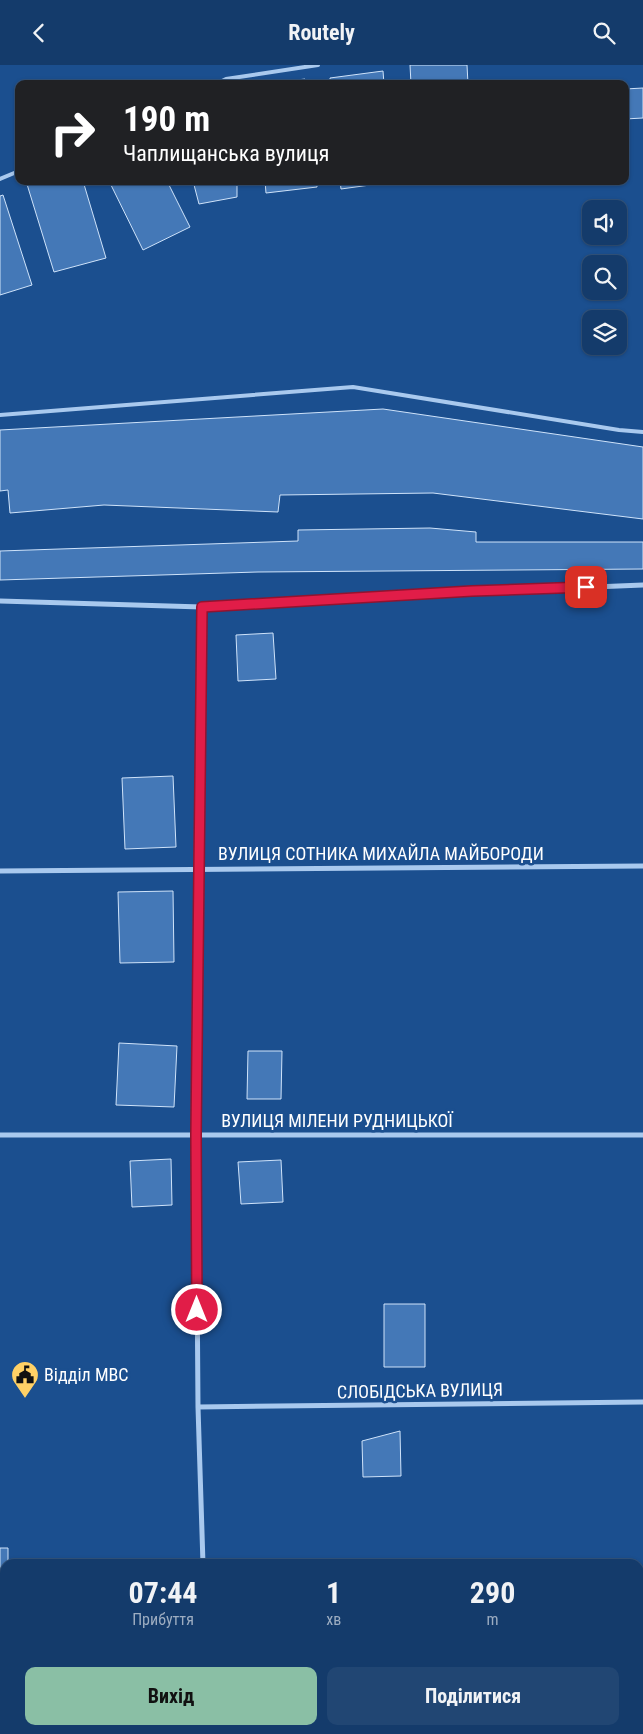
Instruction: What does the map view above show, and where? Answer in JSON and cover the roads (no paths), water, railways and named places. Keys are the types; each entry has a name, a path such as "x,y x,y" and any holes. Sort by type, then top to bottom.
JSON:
{"street":[{"path":"0,601 202,607 472,591 643,585"},
{"path":"202,607 196,1135 198,1407 204,1559"},
{"name":"ВУЛИЦЯ СОТНИКА МИХАЙЛА МАЙБОРОДИ","path":"0,871 643,866"},
{"name":"ВУЛИЦЯ МІЛЕНИ РУДНИЦЬКОЇ","path":"0,1135 643,1135"},
{"name":"СЛОБІДСЬКА ВУЛИЦЯ","path":"198,1407 643,1402"}],"lane":[{"path":"224,80 318,65"},
{"path":"0,179 15,173"},
{"path":"0,415 353,387 643,432"}],"place":[{"name":"Відділ МВС","path":"25,1399"}]}
